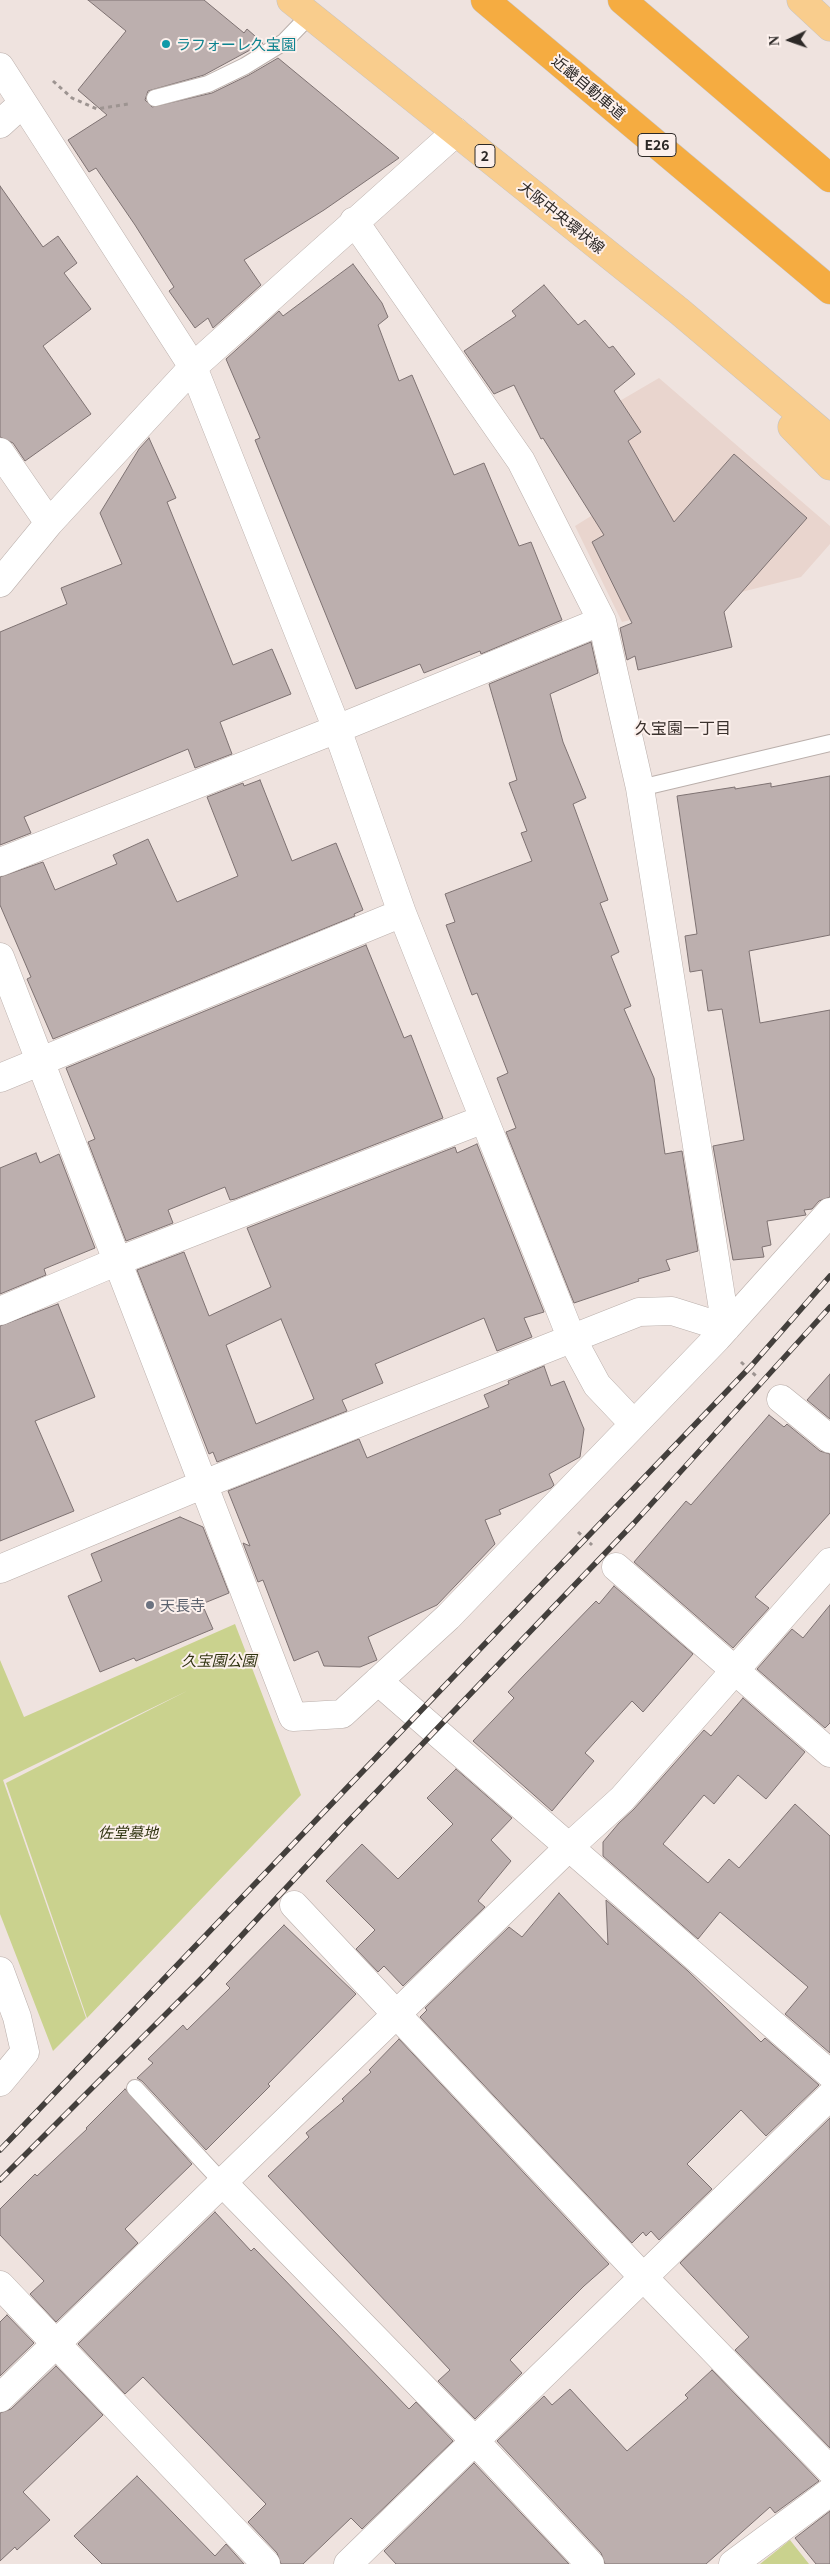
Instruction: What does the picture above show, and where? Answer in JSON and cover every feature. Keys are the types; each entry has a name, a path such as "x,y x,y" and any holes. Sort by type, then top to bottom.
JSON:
{"highway":[{"name":"近畿自動車道","path":"485,0 830,290"},
{"path":"622,0 830,178"}],"main road":[{"path":"801,0 830,27"},
{"name":"大阪中央環状線","path":"300,7 679,312 830,439"},
{"path":"679,312 830,466"}],"street":[{"path":"0,67 193,367 337,729 402,913 571,1337 597,1384 634,1424"},
{"path":"0,124 19,97"},
{"path":"0,583 49,523 193,367 456,132"},
{"path":"354,222 521,461 602,621 640,788 726,1328"},
{"path":"0,452 49,523"},
{"path":"0,862 337,729 602,621"},
{"path":"0,1078 402,913"},
{"path":"0,957 292,1717 342,1714 448,1617 726,1328 830,1212"},
{"path":"0,1311 118,1262 484,1119"},
{"path":"0,1569 204,1484 571,1337 639,1312 672,1311 726,1328"},
{"path":"781,1399 830,1439"},
{"path":"0,2398 569,1847 622,1799 830,1562"},
{"path":"616,1567 736,1669 830,1753"},
{"path":"378,1681 830,2074"},
{"path":"294,1906 397,2013 643,2277 830,2470"},
{"path":"0,1971 17,2016 25,2052 0,2082"},
{"path":"348,2564 830,2096"},
{"path":"223,2182 475,2441 590,2564"},
{"path":"0,2285 58,2343 266,2564"},
{"path":"733,2564 830,2492"}],"lane":[{"path":"155,98 208,84 244,66 284,42 300,7"},
{"path":"640,788 830,743"},
{"path":"135,2088 223,2182"}],"path":[{"path":"19,97 33,78 46,75 72,98 97,109 155,98"}],"shaded area":[{"path":"659,378 830,526 830,544 801,577 622,622 575,526 649,480 606,409"}],"green space":[{"name":"佐堂墓地","path":"235,1624 301,1795 87,2018 6,1783 187,1691 3,1780 86,2018 53,2051 0,1914 0,1660 24,1717"},
{"path":"790,2540 809,2564 760,2564"}],"building":[{"path":"88,0 204,0 244,33 247,29 263,43 204,75 148,91 145,100 152,107 212,93 278,58 399,158 324,210 244,260 261,285 213,328 208,318 195,328 169,291 174,287 135,225 96,168 89,172 68,140 107,115 78,90 126,31"},
{"path":"0,186 43,247 58,236 77,263 64,273 91,309 43,346 91,414 25,461 13,443 0,437"},
{"path":"353,264 382,303 388,317 378,325 399,381 412,375 454,475 484,463 519,546 531,542 562,620 481,654 480,651 424,673 420,664 356,689 255,440 260,438 226,359 279,311 283,316"},
{"path":"544,285 578,325 585,320 609,348 613,346 635,374 614,391 641,432 628,441 674,522 734,454 807,518 724,612 732,647 638,670 635,656 627,660 620,628 632,623 592,542 604,535 543,438 541,439 514,385 494,394 464,351 516,316 512,311"},
{"path":"149,438 176,498 167,502 233,665 272,649 291,694 220,722 232,754 195,768 188,749 24,817 31,833 0,845 0,632 67,604 61,588 122,564 100,513 139,449"},
{"path":"591,642 598,673 550,694 563,742 586,798 573,804 608,900 600,903 619,952 611,956 631,1006 624,1009 654,1078 665,1154 682,1151 698,1251 666,1260 670,1270 638,1279 639,1281 574,1303 506,1132 516,1128 497,1078 508,1073 477,993 472,995 446,925 455,922 445,894 532,861 521,833 527,831 509,783 517,780 489,684"},
{"path":"830,776 830,935 749,951 760,1023 830,1010 830,1197 819,1201 812,1209 804,1210 806,1215 767,1221 771,1245 762,1247 764,1257 733,1260 713,1146 744,1140 722,1009 708,1011 702,970 690,972 685,936 697,934 677,796 771,783 771,787"},
{"path":"260,780 292,861 336,843 363,910 354,914 355,916 53,1039 27,979 31,977 0,905 0,877 43,862 55,890 117,864 113,855 148,839 177,902 238,876 207,797 243,783 244,786"},
{"path":"366,945 404,1038 411,1035 443,1118 235,1199 230,1200 225,1187 168,1210 173,1223 126,1241 88,1142 95,1139 66,1068"},
{"path":"477,1144 544,1312 524,1318 532,1337 497,1351 484,1318 375,1364 383,1383 342,1400 347,1411 217,1462 213,1452 209,1454 137,1270 184,1252 209,1316 271,1287 247,1228 455,1147 457,1153","holes":["281,1319 314,1399 256,1424 226,1345"]},
{"path":"36,1153 40,1163 59,1154 95,1248 44,1269 46,1275 0,1294 0,1168"},
{"path":"58,1304 95,1397 35,1421 74,1511 0,1541 0,1326"},
{"path":"544,1366 551,1386 564,1381 584,1429 580,1457 549,1474 554,1485 551,1488 499,1510 501,1514 485,1520 495,1544 437,1605 368,1637 377,1660 360,1667 324,1666 318,1651 294,1661 263,1580 258,1582 243,1543 250,1546 228,1491 359,1439 367,1458 489,1407 484,1395 509,1384 508,1381"},
{"path":"830,1374 830,1419 807,1400"},
{"path":"769,1415 784,1427 787,1424 820,1451 830,1454 830,1513 755,1597 769,1608 733,1648 634,1562 686,1501 691,1505"},
{"path":"180,1517 203,1527 229,1593 202,1604 213,1629 136,1661 134,1658 100,1672 68,1596 102,1581 91,1554"},
{"path":"614,1586 693,1654 643,1712 632,1701 585,1753 594,1761 552,1811 473,1741 514,1698 508,1692 596,1601 599,1604"},
{"path":"830,1605 830,1723 825,1728 757,1669 792,1629 803,1638"},
{"path":"743,1698 805,1752 766,1799 738,1775 714,1804 704,1795 663,1844 708,1883 729,1859 739,1868 795,1804 830,1836 830,2053 785,2014 808,1987 720,1912 698,1939 603,1856 603,1842 619,1823 634,1809 704,1730 711,1736"},
{"path":"456,1769 512,1818 491,1840 511,1861 478,1901 485,1907 403,1986 384,1966 378,1972 356,1949 375,1930 326,1881 362,1844 398,1879 453,1824 427,1798"},
{"path":"559,1893 608,1945 606,1900 688,1971 761,2042 765,2038 819,2085 766,2136 741,2110 687,2164 712,2189 659,2240 651,2231 646,2236 643,2232 632,2243 420,2017 427,2010 425,2008 509,1927 522,1937"},
{"path":"284,1925 356,1994 268,2084 270,2086 206,2150 142,2081 137,2078 153,2063 148,2059 183,2025 187,2030 230,1988 226,1984"},
{"path":"399,2039 609,2264 584,2286 510,2360 522,2373 475,2419 438,2381 450,2370 268,2176 309,2137 306,2133 344,2101 342,2099 371,2072 369,2070"},
{"path":"125,2089 192,2164 125,2229 138,2243 56,2322 30,2294 44,2281 0,2235 0,2209 35,2174 37,2176 87,2129"},
{"path":"830,2118 830,2448 735,2350 749,2337 680,2263"},
{"path":"215,2212 251,2251 254,2248 409,2409 416,2402 453,2441 362,2529 351,2518 303,2564 281,2564 277,2553 248,2522 266,2504 143,2377 125,2394 78,2344"},
{"path":"7,2315 34,2343 0,2376 0,2322"},
{"path":"56,2366 103,2415 23,2492 50,2520 17,2550 15,2547 0,2561 0,2413 11,2409"},
{"path":"712,2370 819,2481 775,2513 770,2507 706,2564 605,2564 601,2553 497,2441 544,2396 552,2405 570,2389 627,2451 688,2398 685,2395"},
{"path":"474,2463 569,2564 396,2564 384,2551"},
{"path":"137,2476 215,2556 226,2544 244,2564 102,2564 74,2536"},
{"path":"830,2511 830,2564 816,2564 795,2538"}],"railway":[{"path":"0,2150 752,1365 830,1276"},
{"path":"0,2180 203,1977 342,1828 634,1523 830,1307"}],"place":[{"name":"ラフォーレ久宝園","path":"166,44"},
{"name":"天長寺","path":"150,1605"}],"district":[{"name":"久宝園一丁目","path":"683,728"}],"park label":[{"name":"久宝園公園","path":"219,1660"}]}
